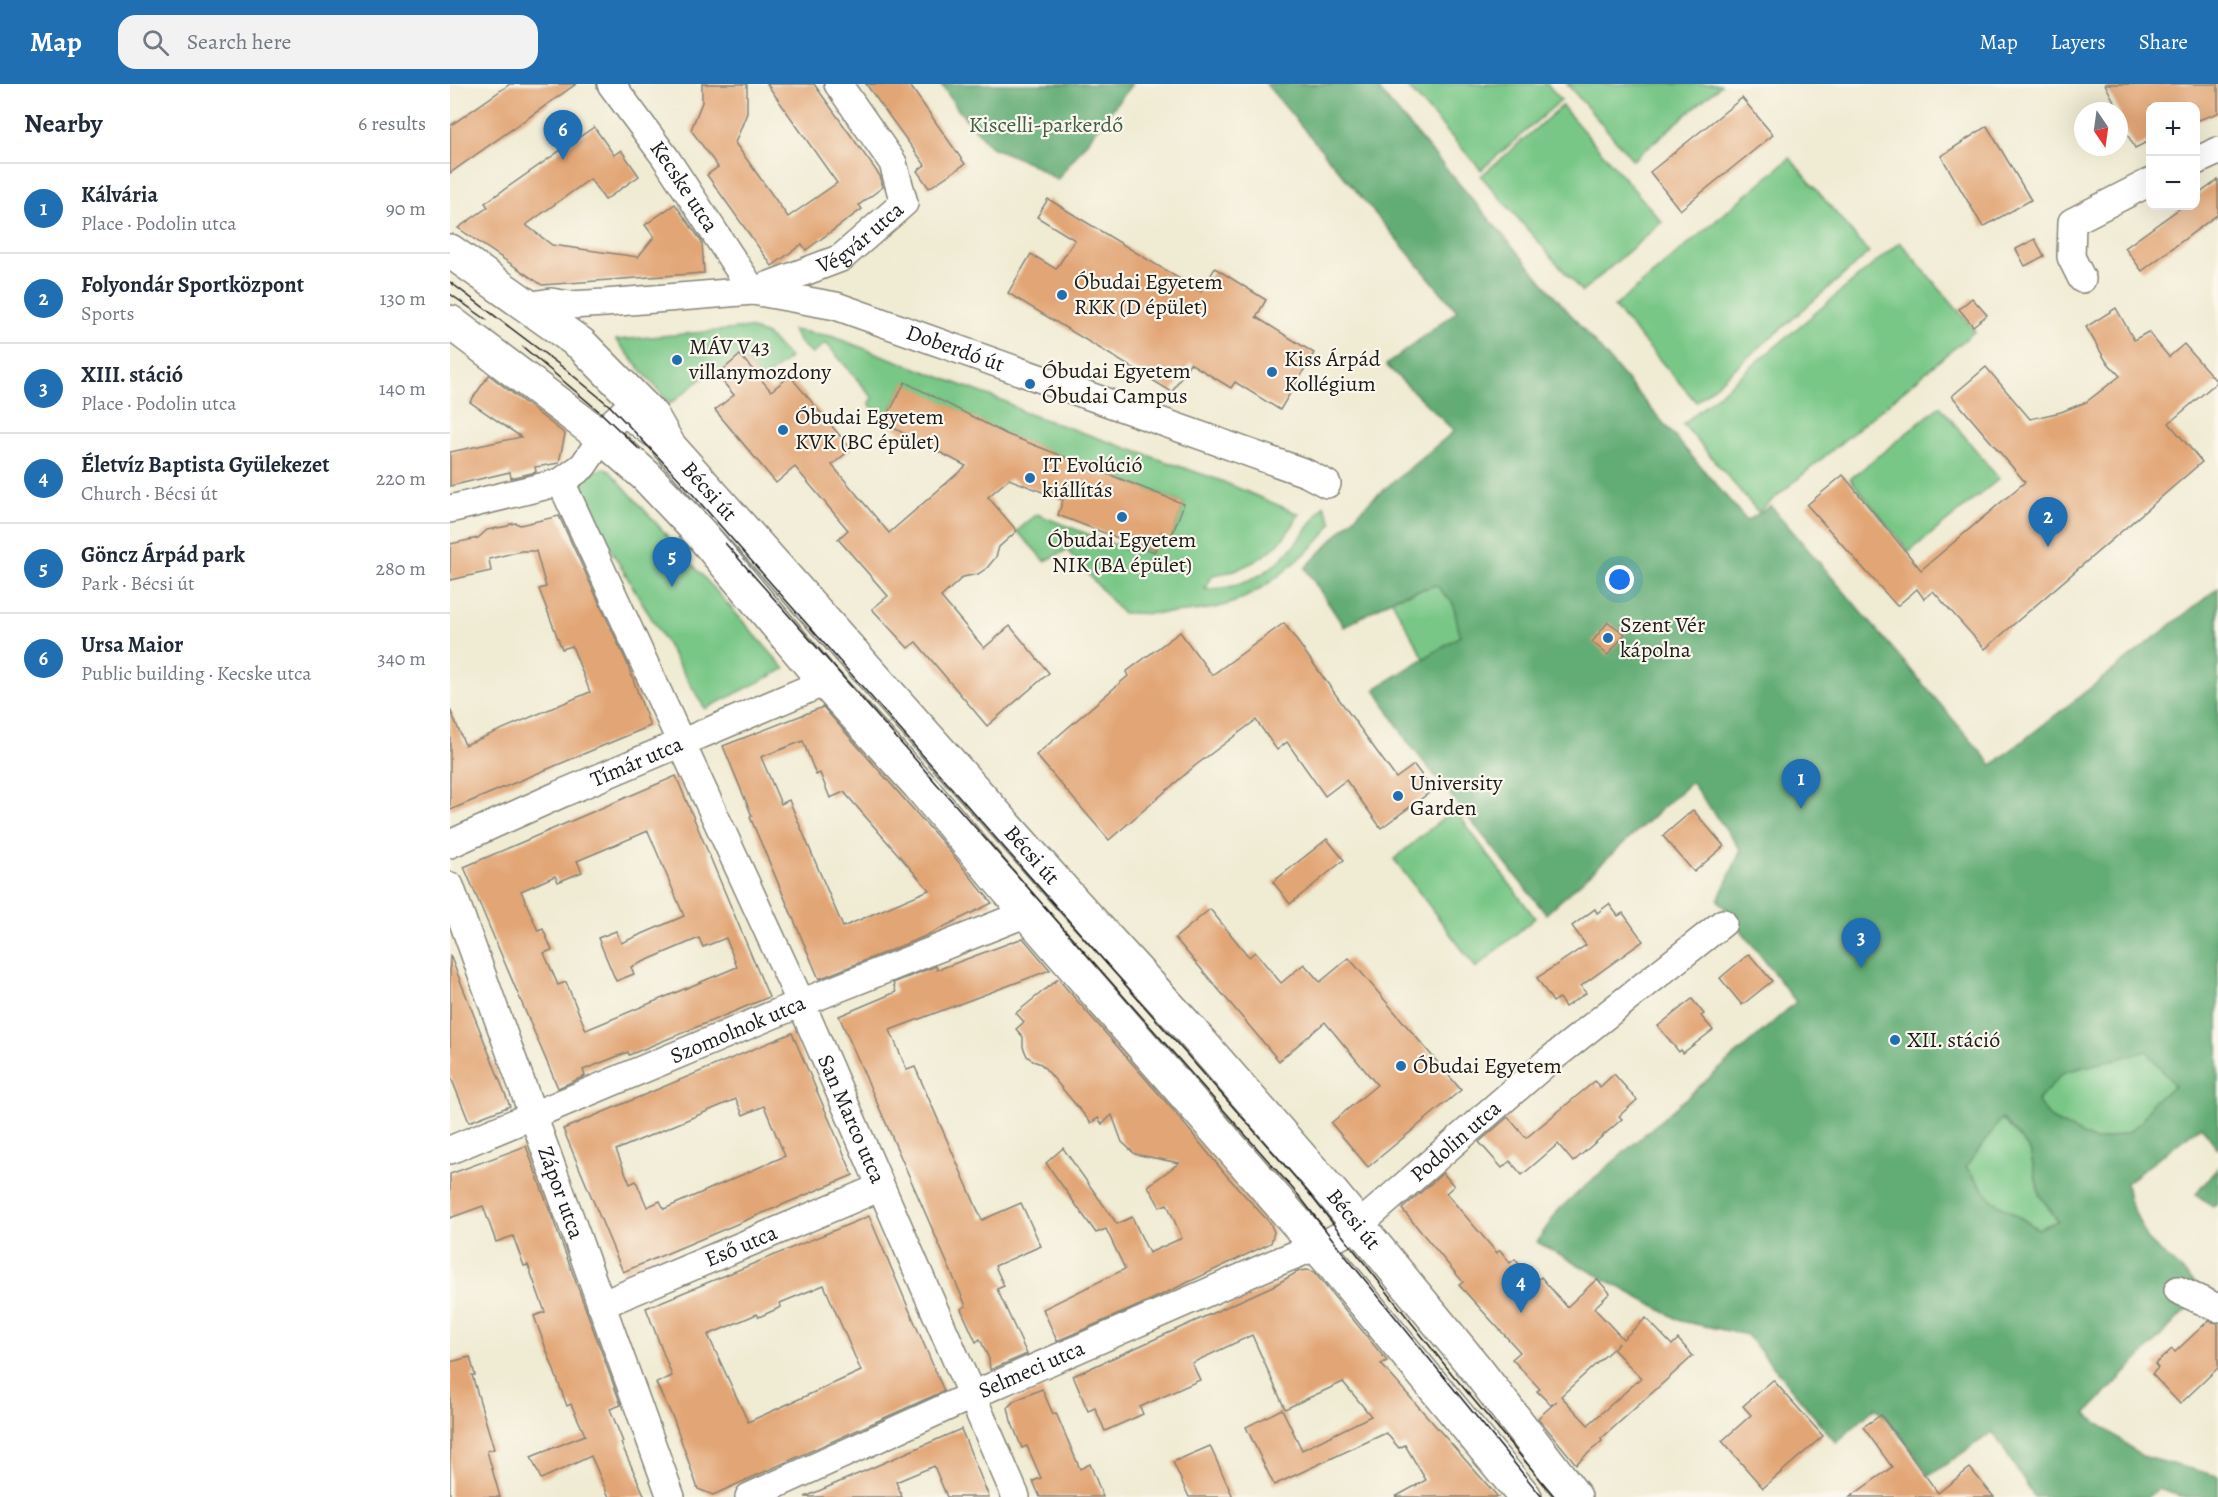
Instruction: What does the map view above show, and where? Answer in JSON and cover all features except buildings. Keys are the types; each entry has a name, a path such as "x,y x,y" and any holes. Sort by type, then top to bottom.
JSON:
{"main road":[{"name":"Bécsi út","path":"450,252 581,344 652,416 669,446 1070,898 1184,1023 1359,1225 1477,1370 1575,1497"},
{"name":"Bécsi út","path":"450,322 602,436 646,476 700,533 825,682 919,785 1027,913 1317,1246 1525,1497"}],"street":[{"name":"Kecske utca","path":"611,84 665,157 753,291"},
{"name":"Végvár utca","path":"753,291 841,258 904,202 893,163 838,84"},
{"path":"2200,159 2218,151"},
{"path":"2082,279 2071,257 2072,222 2146,185"},
{"name":"Doberdó út","path":"527,306 551,302 570,305 753,291 836,306 1294,469 1326,484"},
{"path":"581,344 591,313 605,303"},
{"path":"450,509 561,482 582,465 602,436 624,412 641,422 669,446"},
{"path":"561,482 682,743"},
{"name":"Tímár utca","path":"450,844 825,682"},
{"name":"San Marco utca","path":"682,743 801,1004 1016,1497"},
{"name":"Zápor utca","path":"450,886 670,1497"},
{"name":"Szomolnok utca","path":"450,1150 1027,913"},
{"name":"Podolin utca","path":"1317,1246 1359,1225 1546,1063 1723,923"},
{"name":"Eső utca","path":"601,1305 881,1187"},
{"name":"Selmeci utca","path":"749,1497 973,1395 1317,1246"},
{"path":"2178,1290 2218,1308"}],"green space":[{"name":"Kiscelli-parkerdő","path":"941,84 1132,84 1057,180 1030,163 991,147 959,111"},
{"path":"1266,84 1374,84 1747,521 1771,506 1992,765 2218,588 2218,1149 2201,1126 2126,1183 2129,1200 2148,1240 2204,1291 2086,1414 2142,1456 2218,1476 2218,1497 2184,1497 2158,1489 2148,1497 2034,1497 1993,1432 1929,1476 1908,1445 1876,1407 1836,1443 1747,1335 1681,1321 1537,1242 1558,1210 1796,1002 1718,900 1741,850 1691,782 1546,914 1407,741 1375,689 1460,636 1453,603 1436,585 1398,596 1344,627 1305,568 1370,501 1454,431 1386,365 1457,311","holes":["2147,1051 2175,1086 2153,1101 2142,1121 2127,1133 2095,1141 2051,1119 2037,1101 2064,1072","2002,1118 2030,1150 2039,1194 2058,1221 2038,1229 1992,1200 1966,1167"]},
{"path":"1405,84 1547,84 1561,100 1481,170"},
{"path":"1567,84 1720,84 1721,85 1633,160"},
{"path":"1562,106 1662,222 1582,292 1481,176"},
{"path":"1790,158 1869,253 1696,402 1614,307"},
{"path":"1900,242 1975,331 1758,512 1683,424"},
{"path":"749,328 767,335 790,358 762,380 740,355 715,378 710,372 670,404 616,340"},
{"path":"792,330 831,336 1006,402 1023,412 1219,480 1299,514 1275,547 1240,568 1213,575 1205,589 1245,582 1276,564 1301,537 1324,505 1332,523 1320,540 1305,554 1265,586 1241,600 1220,607 1193,611 1122,613 1067,550 1045,561 1017,531 1037,514 1128,550 1131,544 1153,552 1160,536 1170,540 1184,504 1007,435 905,383 883,423 869,403 873,398 826,343 812,354 799,342"},
{"path":"1940,406 1999,479 1909,552 1850,479"},
{"path":"603,468 610,471 785,669 705,709 571,482"},
{"path":"1436,585 1453,603 1461,636 1425,660 1391,599"},
{"path":"1454,809 1535,918 1476,968 1394,859"},
{"path":"2148,1051 2175,1086 2154,1101 2142,1121 2127,1133 2095,1142 2051,1119 2037,1101 2064,1072"},
{"path":"2001,1118 2030,1150 2039,1194 2058,1221 2038,1229 1992,1200 1966,1167"},
{"path":"2218,1167 2218,1203 2212,1206 2196,1194"}],"tram line":[{"path":"450,282 610,406 680,480 1308,1192 1452,1374 1555,1497"},
{"path":"450,294 487,320"},
{"path":"523,347 600,412 640,450"},
{"path":"725,543 1300,1197 1542,1497"}],"place":[{"name":"Ursa Maior","path":"563,160"},
{"name":"Óbudai Egyetem RKK (D épület)","path":"1062,295"},
{"name":"MÁV V43 villanymozdony","path":"677,360"},
{"name":"Kiss Árpád Kollégium","path":"1272,372"},
{"name":"Óbudai Egyetem Óbudai Campus","path":"1030,384"},
{"name":"Óbudai Egyetem KVK (BC épület)","path":"783,430"},
{"name":"IT Evolúció kiállítás","path":"1030,478"},
{"name":"Óbudai Egyetem NIK (BA épület)","path":"1122,517"},
{"name":"Folyondár Sportközpont","path":"2048,547"},
{"name":"Göncz Árpád park","path":"672,587"},
{"name":"Szent Vér kápolna","path":"1608,638"},
{"name":"University Garden","path":"1398,796"},
{"name":"Kálvária","path":"1801,809"},
{"name":"XIII. stáció","path":"1861,968"},
{"name":"XII. stáció","path":"1895,1040"},
{"name":"Óbudai Egyetem","path":"1401,1066"},
{"name":"Életvíz Baptista Gyülekezet","path":"1521,1313"}]}
